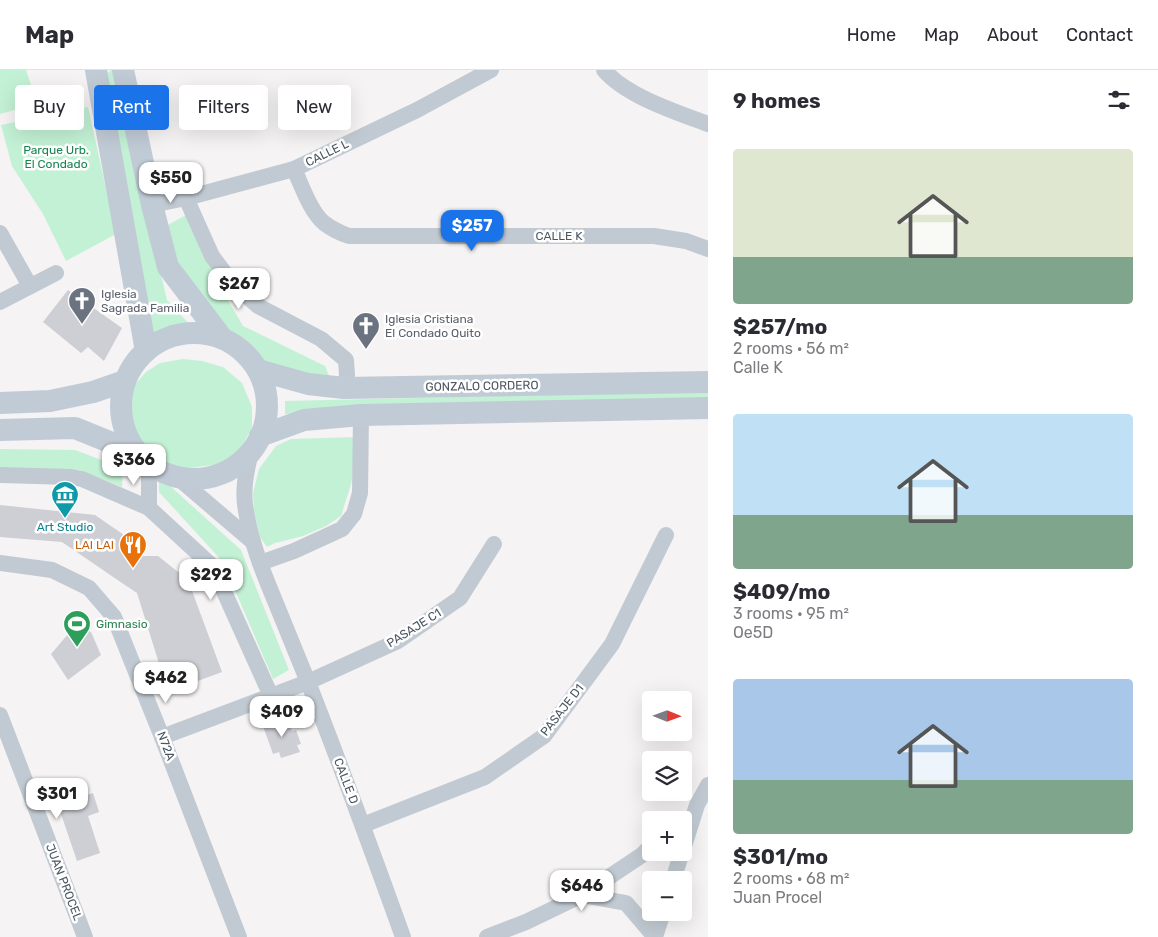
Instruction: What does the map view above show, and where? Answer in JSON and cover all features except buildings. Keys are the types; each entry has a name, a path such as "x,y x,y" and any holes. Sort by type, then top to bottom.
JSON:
{"street":[{"path":"96,70 146,350"},
{"path":"123,70 152,205 168,267 222,338"},
{"name":"CALLE L","path":"152,205 186,198 294,169 417,110 491,70"},
{"path":"604,70 610,78 636,94 667,109 708,124"},
{"name":"CALLE K","path":"294,169 315,212 324,223 336,231 349,236 654,236 686,241 708,250"},
{"path":"186,198 212,256 232,283 258,306 321,340 346,360 347,375 344,388"},
{"path":"0,233 30,286"},
{"path":"0,302 56,273"},
{"path":"149,508 144,459 128,436 122,416 125,381 131,367 146,350 173,335 198,332 222,338 243,351 258,370 266,391 267,414 256,444"},
{"name":"GONZALO CORDERO","path":"258,370 308,384 344,388 708,382"},
{"path":"0,403 50,401 93,392 125,381"},
{"path":"29,402 30,430"},
{"path":"178,478 205,478 230,470 256,444 304,420 361,415 708,408"},
{"path":"260,563 294,551 342,529 354,514 360,493 361,415"},
{"path":"0,430 75,428 144,459 178,478 253,542"},
{"name":"CALLE D","path":"256,444 245,473 244,493 245,511 253,542 363,825 403,937"},
{"path":"0,475 82,478 149,508 213,567 271,696"},
{"name":"PASAJE D1","path":"363,825 485,777 544,736 612,644 666,535"},
{"name":"PASAJE C1","path":"162,738 308,682 398,641 460,598 494,544"},
{"name":"N72A","path":"2,564 52,570 89,588 114,617 239,937"},
{"name":"JUAN PROCEL","path":"0,715 85,937"},
{"path":"692,821 697,805 708,785"},
{"path":"690,811 697,805"},
{"path":"487,937 526,922 582,895 642,855"},
{"path":"582,895 626,903 655,937"},
{"path":"655,937 660,921"}],"green space":[{"path":"0,70 26,70 31,85 15,85 15,110 0,114"},
{"path":"113,70 117,85 104,85 103,77"},
{"name":"Parque Urb. El Condado","path":"88,107 116,234 66,261 43,214 12,166 1,125 15,122 15,130 84,130 84,108"},
{"path":"112,130 127,130 167,300 191,326 161,331 149,338"},
{"path":"186,215 219,285 243,326 325,366 333,385 266,364 224,335 173,264 164,227"},
{"path":"183,359 202,361 223,367 242,383 252,407 252,428 239,451 220,464 182,469 155,458 138,442 130,423 129,402 133,387 146,372 160,363"},
{"path":"708,391 708,404 285,414 285,401"},
{"path":"356,437 356,456 351,484 341,516 326,526 303,536 267,547 260,537 254,512 253,493 259,469 276,446 291,439"},
{"path":"0,449 75,450 123,468 122,487 79,470 0,468"},
{"path":"159,476 241,550 289,670 273,679 223,562 159,492"}],"place":[{"name":"Iglesia Sagrada Familia","path":"82,325"},
{"name":"Iglesia Cristiana El Condado Quito","path":"366,350"},
{"name":"Art Studio","path":"65,519"},
{"name":"LAI LAI","path":"133,569"},
{"name":"Gimnasio","path":"77,648"}]}
